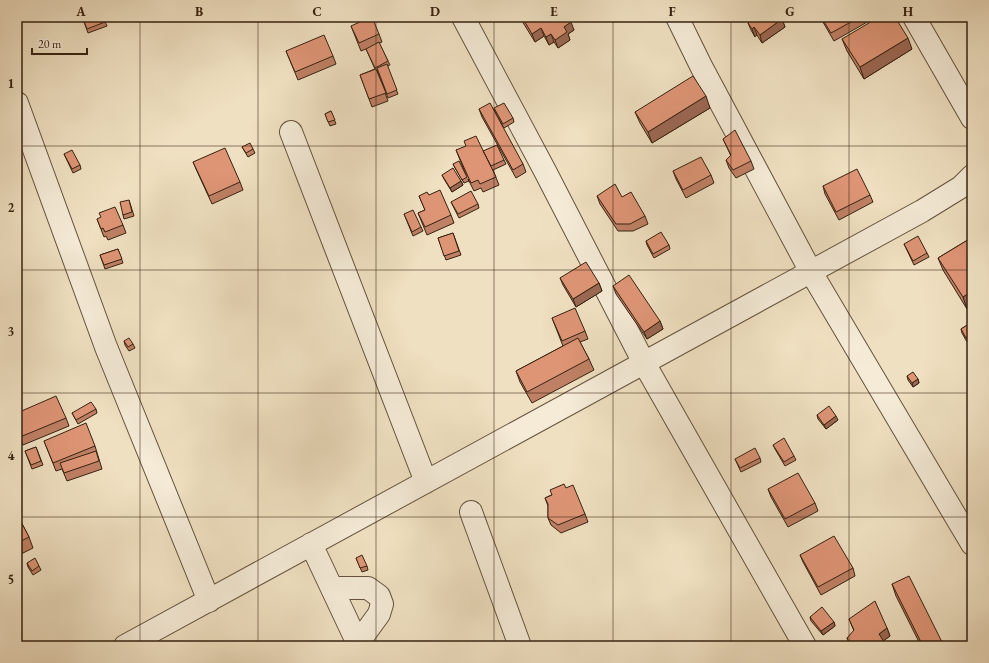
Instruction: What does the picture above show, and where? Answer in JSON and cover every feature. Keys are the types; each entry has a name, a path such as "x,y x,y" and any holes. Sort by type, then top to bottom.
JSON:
{"street":[{"path":"463,17 545,171 644,364 805,646"},
{"path":"677,17 702,68 811,272 972,544"},
{"path":"914,17 972,118"},
{"path":"17,104 106,347 209,600"},
{"path":"290,132 426,482"},
{"path":"125,646 922,211 961,187 972,176"},
{"path":"471,512 520,646"},
{"path":"311,544 358,644"},
{"path":"332,588 368,588 379,596 382,604 379,614 358,644"}],"building":[{"path":"89,17 103,17 105,22 87,29 83,19"},
{"path":"371,17 379,34 359,43 351,26"},
{"path":"522,17 567,17 571,22 564,27 567,32 555,40 551,34 546,37 541,28 532,34"},
{"path":"754,17 781,17 782,19 760,35 754,27 752,29 748,23"},
{"path":"821,17 860,17 831,33"},
{"path":"879,17 895,17 908,38 860,67 842,39"},
{"path":"324,35 333,56 295,72 286,51"},
{"path":"379,42 388,61 375,68 366,49"},
{"path":"387,64 397,90 387,94 377,68"},
{"path":"376,69 386,93 369,99 360,75"},
{"path":"693,76 706,96 648,132 635,112"},
{"path":"490,103 523,164 513,170 479,109"},
{"path":"504,103 513,118 503,124 494,108"},
{"path":"331,111 335,120 328,122 325,114"},
{"path":"735,130 751,161 733,170 726,160 731,155 723,139"},
{"path":"476,136 496,177 480,184 478,180 471,183 456,150 466,146 464,141"},
{"path":"250,143 253,149 246,153 242,147"},
{"path":"497,145 504,160 491,166 483,151"},
{"path":"225,148 240,182 209,196 193,162"},
{"path":"72,150 80,165 72,169 64,154"},
{"path":"701,157 711,175 683,190 673,171"},
{"path":"459,161 467,177 462,180 453,164"},
{"path":"453,168 461,181 450,188 442,175"},
{"path":"857,169 870,195 836,212 823,186"},
{"path":"615,184 622,197 631,192 645,216 630,224 616,224 597,196"},
{"path":"440,190 451,215 425,227 418,213 425,210 419,196 427,192 429,195"},
{"path":"471,191 478,204 458,214 451,202"},
{"path":"972,199 972,211 967,202"},
{"path":"129,200 132,212 123,215 120,202"},
{"path":"115,207 123,225 105,232 103,228 101,229 97,219 101,217 99,213"},
{"path":"413,210 421,227 412,232 404,214"},
{"path":"972,214 972,223 969,216"},
{"path":"972,223 972,232 968,225"},
{"path":"661,232 669,245 653,254 646,241"},
{"path":"453,233 459,251 444,256 438,238"},
{"path":"918,236 927,253 913,261 904,244"},
{"path":"971,238 972,291 963,297 938,258"},
{"path":"118,249 122,259 104,265 100,255"},
{"path":"586,262 599,283 573,299 560,278"},
{"path":"629,275 660,321 644,332 613,286"},
{"path":"575,308 585,331 562,341 552,318"},
{"path":"972,322 972,334 966,338 961,329"},
{"path":"129,338 133,344 128,347 124,341"},
{"path":"578,338 589,359 527,392 516,371"},
{"path":"913,372 918,379 912,383 907,376"},
{"path":"56,396 66,418 20,437 17,430 17,413"},
{"path":"91,402 96,409 76,420 72,413"},
{"path":"829,406 836,416 824,425 817,415"},
{"path":"86,423 95,446 53,463 44,441"},
{"path":"784,438 794,456 784,462 773,445"},
{"path":"36,447 41,461 31,465 25,451"},
{"path":"755,448 760,458 740,468 735,459"},
{"path":"96,451 99,461 64,473 60,463"},
{"path":"798,473 815,503 785,519 768,489"},
{"path":"564,484 566,488 573,485 585,514 558,525 548,518 548,504 545,498 552,495 550,490"},
{"path":"17,514 29,537 17,543"},
{"path":"834,536 853,568 818,587 800,555"},
{"path":"362,555 367,566 360,568 356,558"},
{"path":"35,558 39,566 32,571 27,563"},
{"path":"909,576 944,646 923,646 892,584"},
{"path":"875,601 887,628 879,634 886,646 851,646 847,638 854,630 849,619"},
{"path":"822,607 834,622 821,631 810,617"}]}
